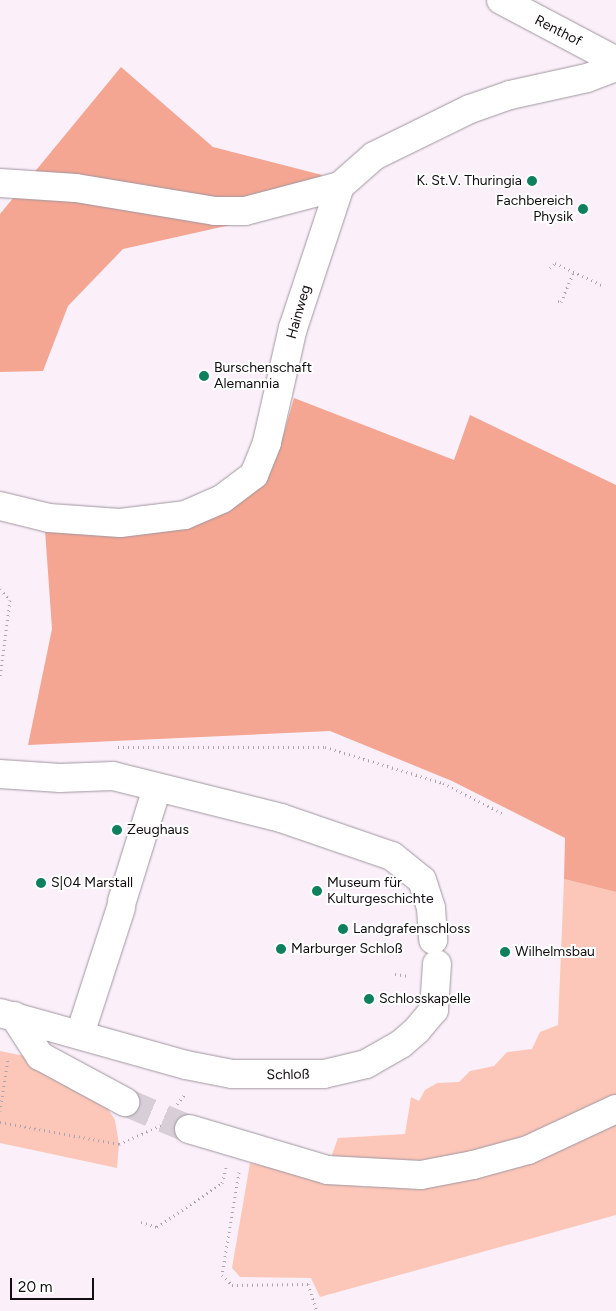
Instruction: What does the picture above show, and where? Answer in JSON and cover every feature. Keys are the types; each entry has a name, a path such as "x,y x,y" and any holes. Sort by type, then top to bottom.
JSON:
{"street":[{"name":"Renthof","path":"501,0 616,61"},
{"path":"0,183 76,188 215,211 245,211 340,186 374,156 470,109 510,95 587,78 616,67"},
{"name":"Hainweg","path":"0,506 87,523 128,522 184,515 222,499 254,475 267,442 293,328 340,186"},
{"name":"Schloß","path":"0,774 60,778 113,776 281,818 392,856 422,880 431,908 435,952 436,999 428,1019 401,1044 348,1070 286,1076 232,1074 186,1065 7,1015"},
{"path":"80,1034 122,904 156,788"},
{"path":"7,1015 40,1056 125,1102"},
{"path":"189,1129 236,1154 327,1170 421,1175 473,1165 528,1150 616,1109"}],"path":[{"path":"550,268 555,263 602,285"},
{"path":"558,301 561,302 574,272"},
{"path":"0,589 10,600 0,678"},
{"path":"109,747 325,747 443,783 502,813"},
{"path":"0,1111 7,1015"},
{"path":"141,1222 157,1227 222,1183 236,1154"},
{"path":"236,1154 222,1275 232,1285 308,1284 317,1311"}],"shaded area":[{"path":"121,67 213,147 322,175 311,207 123,249 68,306 43,371 0,372 0,214"},
{"path":"294,398 454,460 470,415 616,485 616,892 564,879 565,838 452,781 330,731 28,745 52,629 45,530 186,524 280,446"},
{"path":"564,879 616,892 616,1100 525,1141 418,1166 329,1163 338,1138 405,1134 411,1097 419,1101 425,1090 437,1083 459,1082 470,1071 494,1066 507,1052 532,1049 540,1032 558,1025"},
{"path":"0,1051 34,1058 104,1103 115,1120 119,1144 117,1168 0,1143"},
{"path":"616,1124 616,1215 320,1297 311,1278 240,1277 232,1268 250,1163 365,1187 422,1187 481,1177 539,1160"}],"tunnel":[{"path":"125,1102 189,1129"}],"place":[{"name":"K. St.V. Thuringia","path":"532,181"},
{"name":"Fachbereich Physik","path":"583,209"},
{"name":"Burschenschaft Alemannia","path":"204,376"},
{"name":"Zeughaus","path":"117,830"},
{"name":"S|04 Marstall","path":"41,883"},
{"name":"Museum für Kulturgeschichte","path":"317,891"},
{"name":"Landgrafenschloss","path":"343,929"},
{"name":"Marburger Schloß","path":"281,949"},
{"name":"Wilhelmsbau","path":"505,952"},
{"name":"Schlosskapelle","path":"369,999"}]}
